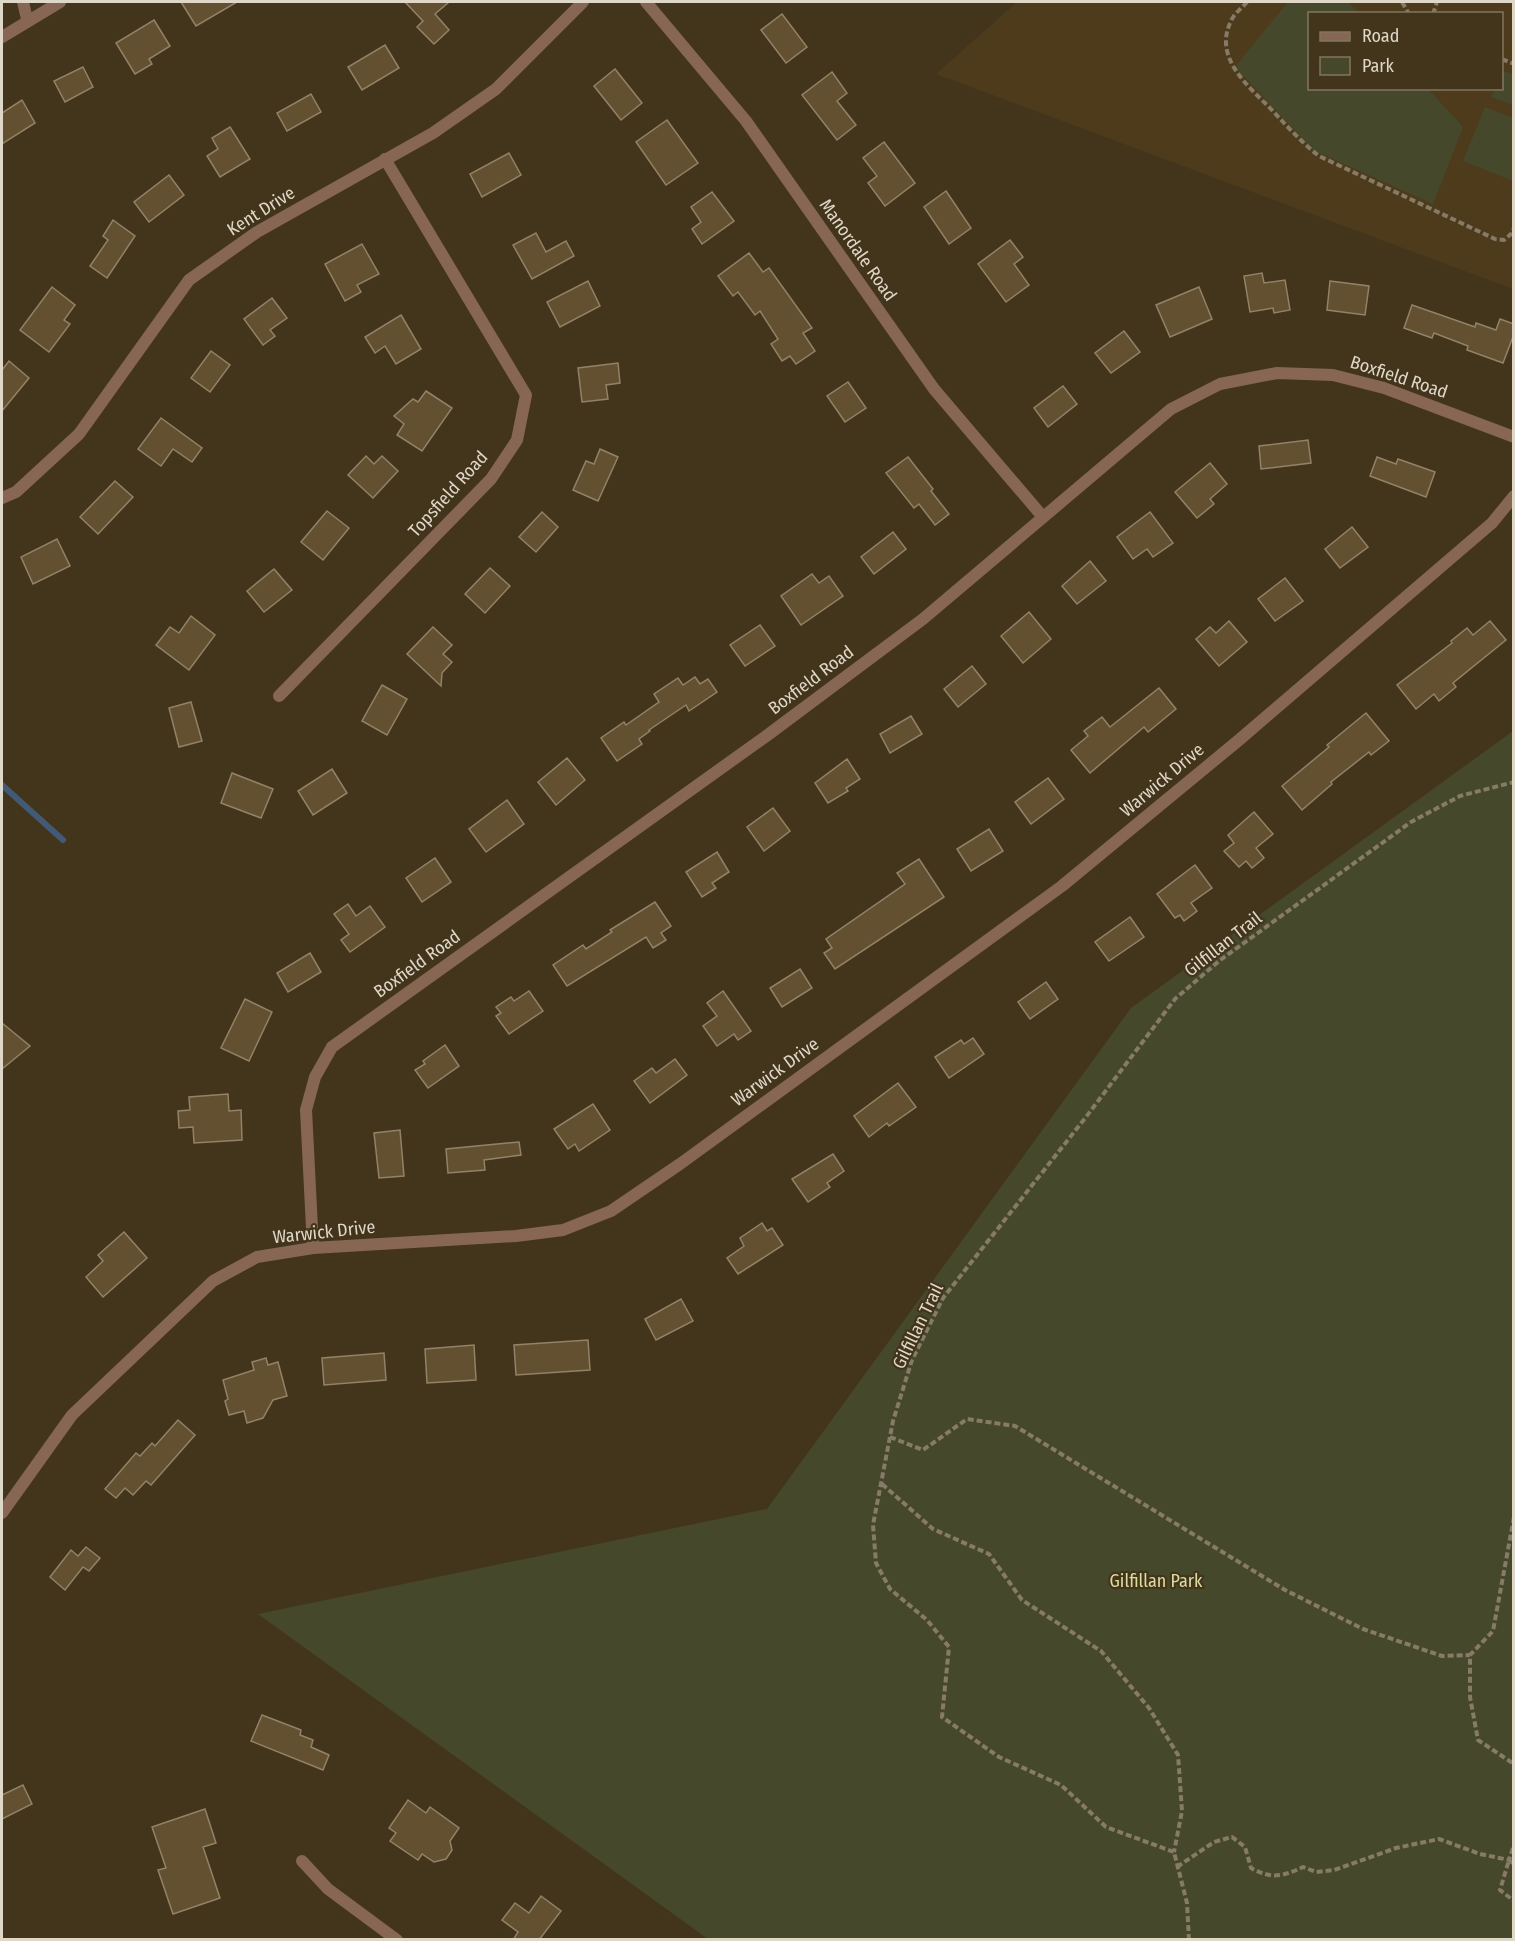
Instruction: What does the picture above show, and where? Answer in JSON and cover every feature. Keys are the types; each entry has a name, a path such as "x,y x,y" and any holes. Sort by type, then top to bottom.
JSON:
{"street":[{"path":"23,2 27,20"},
{"path":"2,37 60,2"},
{"name":"Kent Drive","path":"2,498 16,492 79,434 189,280 257,232 433,133 496,89 583,2"},
{"name":"Manordale Road","path":"646,2 746,122 934,389 1043,517"},
{"name":"Topsfield Road","path":"279,696 491,479 517,440 526,395 385,159"},
{"name":"Boxfield Road","path":"313,1248 306,1110 315,1077 332,1047 769,734 923,619 1172,409 1220,384 1277,373 1332,375 1384,388 1514,437"},
{"name":"Warwick Drive","path":"2,1513 72,1416 213,1281 257,1257 313,1248 516,1236 563,1230 611,1211 680,1164 1062,886 1239,740 1492,523 1514,496"},
{"path":"302,1860 328,1889 397,1940"}],"path":[{"path":"1247,2 1233,17 1227,32 1228,59 1239,76 1305,145 1319,156 1496,239 1504,240 1514,228"},
{"name":"Gilfillan Trail","path":"1173,1852 1106,1827 1061,1785 999,1757 942,1717 949,1647 927,1620 890,1589 876,1563 873,1525 890,1437 912,1360 943,1298 1176,999 1219,961 1411,822 1460,796 1514,782"},
{"path":"890,1437 923,1450 967,1419 1015,1426 1285,1590 1363,1629 1442,1656 1470,1655"},
{"path":"881,1483 933,1529 989,1554 1022,1600 1101,1651 1149,1708 1178,1755 1182,1811 1173,1852 1186,1903 1189,1940"},
{"path":"1514,1517 1493,1630 1470,1655 1470,1697 1478,1740 1514,1764"},
{"path":"1177,1867 1214,1842 1232,1836 1245,1847 1251,1868 1264,1875 1287,1874 1303,1867 1316,1872 1334,1870 1396,1848 1439,1839 1480,1854 1509,1860 1514,1864"},
{"path":"1514,1845 1500,1890 1514,1901"}],"shaded area":[{"path":"1017,2 1513,2 1513,289 936,74"}],"green space":[{"path":"1288,2 1348,2 1358,12 1308,12 1308,90 1429,90 1463,127 1433,204 1313,150 1235,67"},
{"path":"1503,71 1513,74 1513,105 1491,97 1494,90 1503,90"},
{"path":"1485,107 1513,118 1513,181 1463,161"},
{"name":"Gilfillan Park","path":"1513,731 1513,1939 708,1939 258,1614 767,1509 1131,1008"}],"building":[{"path":"181,2 237,2 196,26"},
{"path":"405,2 449,2 435,14 449,30 434,44 417,27 423,21"},
{"path":"782,14 807,47 786,63 761,30"},
{"path":"154,20 170,46 149,59 152,64 135,74 116,43"},
{"path":"385,45 399,68 362,90 348,67"},
{"path":"83,67 93,87 65,102 54,81"},
{"path":"615,69 642,103 621,120 594,86"},
{"path":"832,72 847,93 837,101 856,125 837,140 802,95"},
{"path":"311,94 321,112 287,131 277,113"},
{"path":"22,100 35,123 2,144 2,113"},
{"path":"667,120 698,163 666,185 636,142"},
{"path":"230,127 250,159 220,177 207,156 218,149 212,138"},
{"path":"884,142 915,183 885,206 868,183 877,176 863,158"},
{"path":"509,153 521,175 482,197 470,174"},
{"path":"169,175 184,195 149,222 134,202"},
{"path":"946,191 971,228 949,244 924,207"},
{"path":"712,192 734,221 702,244 692,229 701,222 691,207"},
{"path":"113,220 135,236 107,278 90,266 108,240 103,236"},
{"path":"536,233 546,252 566,241 574,256 532,279 513,245"},
{"path":"1010,240 1023,257 1014,264 1029,285 1006,302 978,264"},
{"path":"362,244 379,274 357,285 361,292 345,301 325,264"},
{"path":"749,253 763,272 769,268 812,328 803,333 815,351 796,364 790,356 782,361 771,344 778,339 760,311 755,315 738,292 733,296 718,276"},
{"path":"1262,273 1264,283 1285,280 1290,310 1274,313 1273,308 1250,312 1244,276"},
{"path":"588,281 600,306 560,327 547,302"},
{"path":"1330,281 1369,286 1365,315 1327,310"},
{"path":"52,287 75,305 64,320 70,324 49,352 20,330"},
{"path":"1199,287 1212,319 1170,337 1156,305"},
{"path":"272,298 287,318 270,330 275,336 263,345 244,319"},
{"path":"1412,305 1475,327 1476,323 1496,330 1500,319 1514,324 1514,334 1503,363 1467,350 1468,346 1434,333 1432,338 1404,328"},
{"path":"401,315 421,349 396,364 385,346 375,353 365,337"},
{"path":"1124,331 1140,352 1111,373 1095,353"},
{"path":"211,351 230,365 210,392 191,378"},
{"path":"9,361 29,378 2,411 2,370"},
{"path":"618,363 620,383 606,385 608,399 582,402 578,368"},
{"path":"848,382 866,408 845,422 827,396"},
{"path":"1063,386 1077,404 1048,427 1034,408"},
{"path":"426,391 452,408 422,451 397,435 404,424 394,416 413,399 418,402"},
{"path":"161,418 202,448 192,462 173,449 161,466 138,449"},
{"path":"1308,440 1311,463 1261,469 1259,446"},
{"path":"600,449 618,457 598,501 573,490 586,461 594,464"},
{"path":"366,456 374,464 382,456 398,471 373,498 348,475"},
{"path":"908,457 949,514 935,525 919,504 914,508 886,473"},
{"path":"1377,457 1396,464 1398,459 1435,472 1426,497 1370,476"},
{"path":"1210,463 1227,484 1210,499 1214,504 1197,518 1175,492"},
{"path":"115,481 133,497 98,534 80,517"},
{"path":"327,511 349,528 323,560 301,542"},
{"path":"542,512 558,527 536,552 519,537"},
{"path":"1150,512 1173,543 1153,557 1147,549 1133,559 1117,537"},
{"path":"1352,527 1368,547 1340,568 1325,549"},
{"path":"893,532 906,549 874,574 861,557"},
{"path":"57,539 70,566 33,584 21,557"},
{"path":"1090,561 1106,581 1077,604 1062,586"},
{"path":"490,568 510,586 485,613 465,594"},
{"path":"274,569 292,590 264,612 247,591"},
{"path":"812,574 819,583 829,576 843,596 801,625 781,596"},
{"path":"1285,578 1303,601 1275,621 1258,599"},
{"path":"1029,612 1051,639 1023,663 1001,636"},
{"path":"191,616 215,635 189,670 156,645 170,627 179,633"},
{"path":"1229,621 1247,642 1219,666 1196,639 1210,627 1216,633"},
{"path":"1490,621 1506,640 1453,683 1456,687 1439,701 1434,694 1416,709 1397,685 1452,643 1451,641 1467,628 1473,635"},
{"path":"760,625 775,646 745,666 730,645"},
{"path":"433,627 452,645 443,654 452,662 442,673 441,686 407,654"},
{"path":"972,666 986,684 958,707 944,689"},
{"path":"695,677 700,684 708,679 717,692 689,711 686,705 649,730 639,739 642,744 617,761 601,738 624,722 626,725 659,702 654,694 678,678 683,685"},
{"path":"382,685 407,699 387,735 362,721"},
{"path":"1159,688 1176,709 1148,732 1144,727 1090,773 1071,750 1088,736 1084,731 1102,717 1110,727"},
{"path":"191,702 202,741 179,747 169,708"},
{"path":"1366,713 1389,741 1371,755 1369,752 1331,782 1332,784 1302,810 1282,786"},
{"path":"911,716 922,734 890,753 880,734"},
{"path":"567,758 585,780 556,805 538,782"},
{"path":"847,759 860,779 846,788 848,791 828,803 815,783"},
{"path":"332,769 347,793 313,815 298,791"},
{"path":"232,773 273,789 261,818 221,803"},
{"path":"1048,778 1064,799 1031,824 1015,802"},
{"path":"507,800 524,824 486,852 469,829"},
{"path":"773,808 790,831 764,851 747,827"},
{"path":"1254,812 1273,834 1256,848 1264,858 1252,868 1246,861 1239,867 1224,851 1234,843 1228,835"},
{"path":"989,829 1003,851 971,871 957,849"},
{"path":"717,852 729,872 712,883 716,888 702,897 686,872"},
{"path":"435,858 451,882 422,902 406,878"},
{"path":"919,859 944,897 835,969 824,953 832,948 826,939 905,884 897,873"},
{"path":"1195,865 1212,888 1191,903 1197,911 1184,921 1180,915 1175,918 1157,894"},
{"path":"655,902 671,926 661,933 666,940 653,948 646,937 567,986 553,965 583,945 586,949 612,932 610,930"},
{"path":"348,904 356,916 370,906 385,927 350,952 341,940 349,934 334,914"},
{"path":"1130,917 1144,937 1109,961 1095,942"},
{"path":"310,953 321,972 288,992 277,973"},
{"path":"800,969 812,988 782,1007 770,988"},
{"path":"1046,982 1058,999 1030,1019 1018,1002"},
{"path":"529,991 543,1011 509,1034 496,1016 501,1013 496,1007 511,997 514,1001"},
{"path":"723,991 751,1031 738,1040 734,1034 717,1046 703,1026 717,1016 707,1003"},
{"path":"245,999 272,1012 249,1061 221,1048"},
{"path":"2,1023 30,1046 2,1069"},
{"path":"973,1038 984,1054 949,1078 935,1057 961,1040 964,1044"},
{"path":"445,1045 459,1066 428,1088 415,1070"},
{"path":"675,1059 687,1075 650,1103 634,1081 652,1068 656,1073"},
{"path":"898,1083 916,1107 889,1126 887,1123 869,1137 854,1116"},
{"path":"228,1094 229,1111 241,1110 242,1140 194,1143 193,1127 179,1128 178,1111 190,1110 189,1097"},
{"path":"593,1104 610,1130 579,1151 575,1144 568,1149 554,1129"},
{"path":"400,1130 404,1176 379,1178 374,1133"},
{"path":"519,1142 521,1155 484,1160 485,1170 448,1173 446,1149"},
{"path":"833,1154 844,1171 827,1183 830,1187 808,1202 792,1179"},
{"path":"762,1223 767,1231 772,1228 783,1245 738,1274 727,1258 744,1246 740,1238"},
{"path":"124,1232 147,1258 103,1297 86,1277 103,1261 98,1255"},
{"path":"681,1299 693,1321 656,1340 645,1319"},
{"path":"588,1340 590,1370 516,1375 514,1345"},
{"path":"474,1345 476,1380 427,1383 425,1349"},
{"path":"384,1353 386,1380 324,1385 322,1358"},
{"path":"266,1358 268,1365 278,1362 287,1396 273,1400 263,1418 247,1423 244,1411 229,1415 223,1380 254,1370 252,1362"},
{"path":"178,1420 195,1435 151,1485 146,1481 133,1495 125,1488 116,1498 105,1489 136,1453 140,1456 152,1443 155,1446"},
{"path":"86,1547 100,1558 89,1571 83,1567 65,1590 50,1577 71,1550 78,1556"},
{"path":"262,1715 301,1730 300,1735 313,1740 311,1747 329,1755 323,1770 251,1741"},
{"path":"23,1785 32,1804 2,1819 2,1795"},
{"path":"408,1800 426,1813 430,1807 459,1828 450,1841 452,1850 446,1859 434,1862 422,1854 418,1860 390,1841 396,1833 389,1828"},
{"path":"205,1809 216,1843 203,1847 220,1898 173,1914 158,1870 166,1868 152,1827"},
{"path":"541,1896 561,1911 539,1940 513,1940 518,1932 502,1920 515,1903 529,1913"}],"waterway":[{"path":"2,785 63,840"}]}
